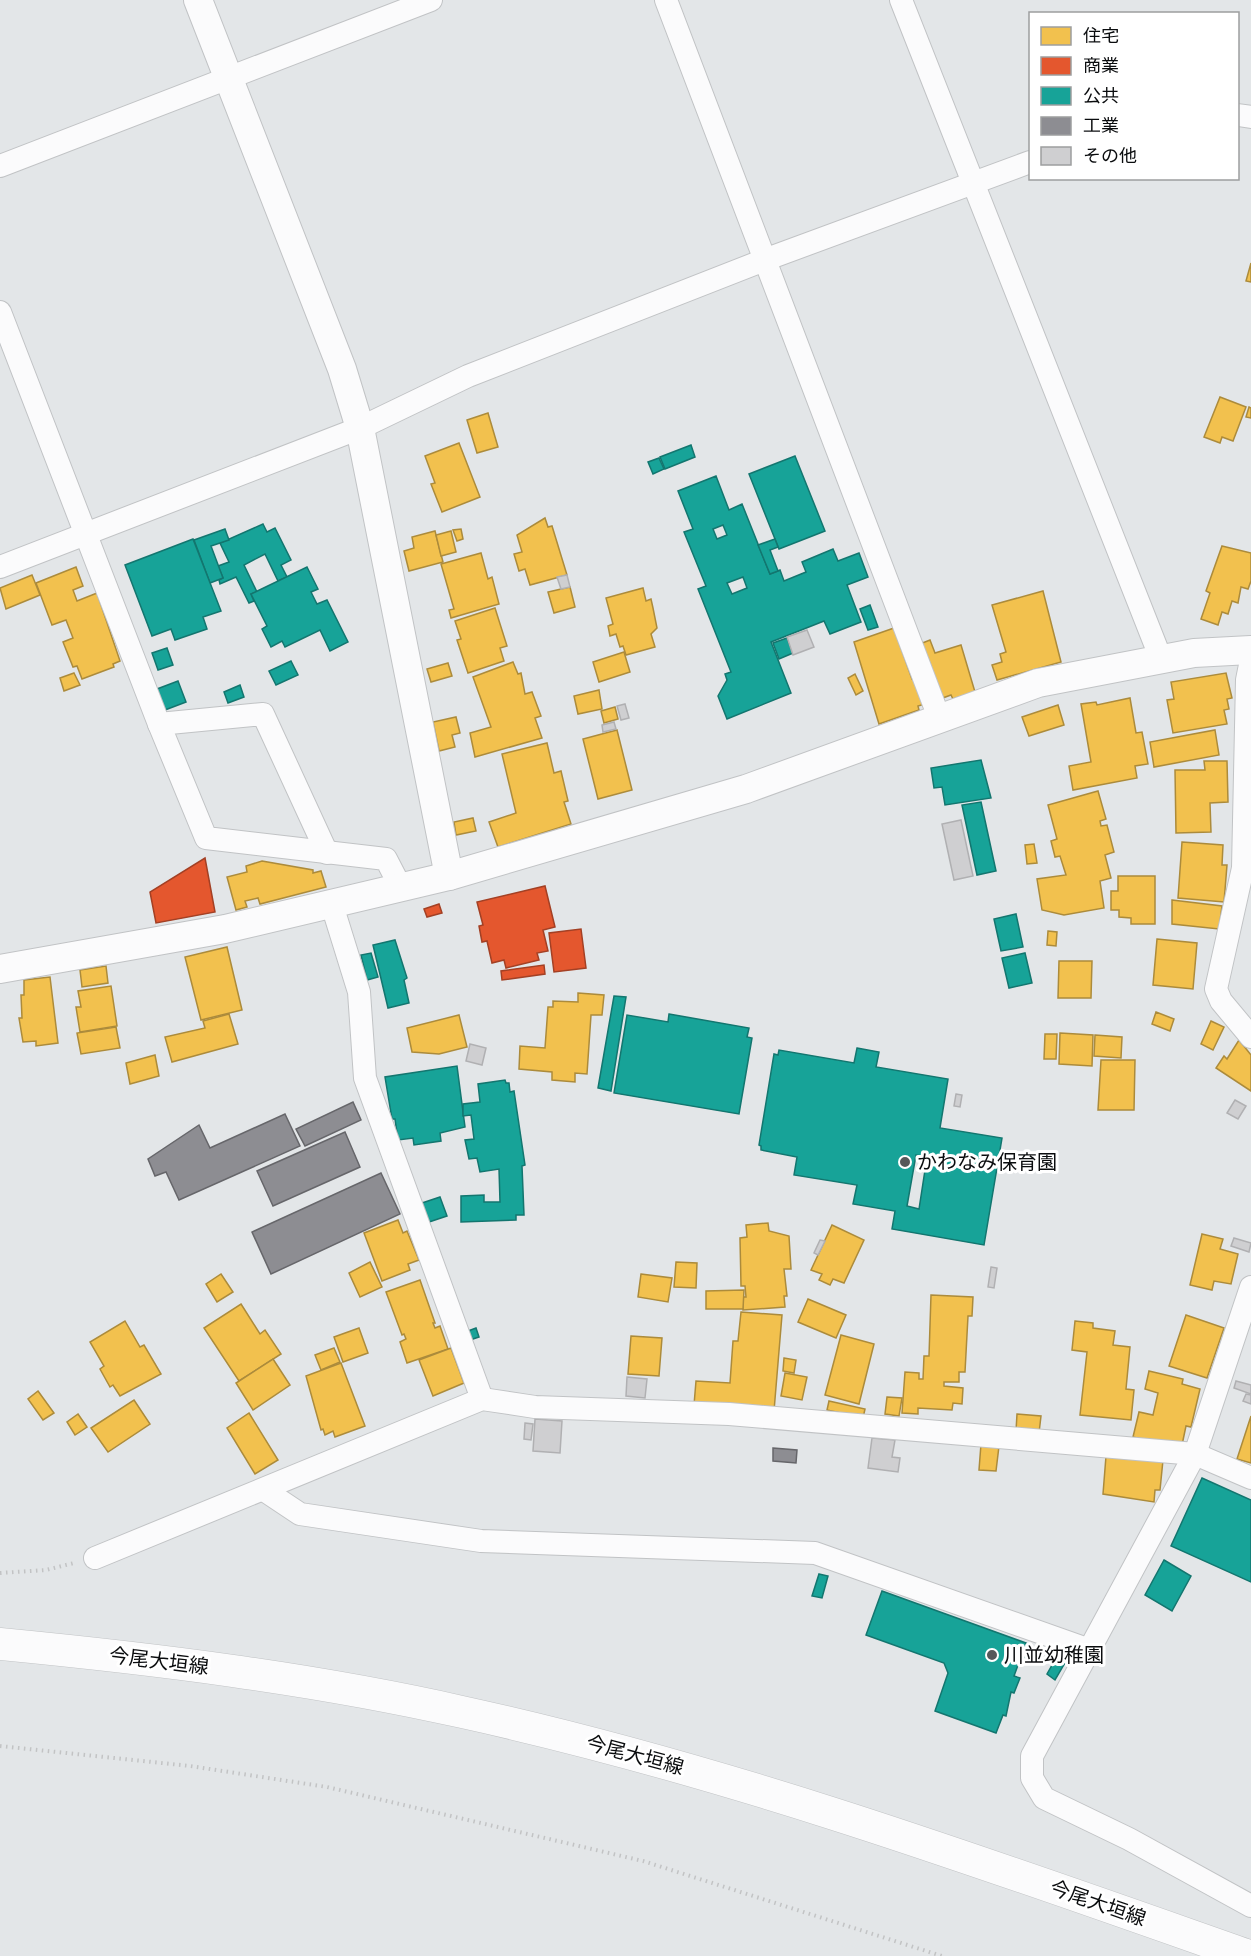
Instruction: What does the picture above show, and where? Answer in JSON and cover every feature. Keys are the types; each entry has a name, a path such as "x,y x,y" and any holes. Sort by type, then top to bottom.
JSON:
{"main road":[{"name":"今尾大垣線","path":"0,1644 183,1663 277,1678 460,1711 549,1733 735,1782 1003,1870 1249,1956"}],"street":[{"path":"198,0 342,369 360,428 449,876"},
{"path":"0,166 431,0"},
{"path":"666,0 767,259 940,720"},
{"path":"901,0 1161,659"},
{"path":"0,567 360,428 468,376 767,259 1029,162"},
{"path":"0,312 159,724 206,838 386,859 401,888"},
{"path":"0,969 225,929 449,876 746,789 1038,683 1194,652 1251,650"},
{"path":"1251,660 1247,680 1243,868 1216,989 1221,1001 1251,1037"},
{"path":"159,724 263,714 327,853"},
{"path":"332,905 359,992 365,1078 482,1399"},
{"path":"1251,1287 1195,1454 1032,1755 1032,1778 1044,1798 1129,1839 1251,1906"},
{"path":"95,1558 264,1490 452,1409 482,1399 536,1407 729,1414 1195,1454 1251,1478"},
{"path":"264,1490 300,1514 481,1541 815,1553 1090,1650"}],"path":[{"path":"0,1573 46,1570 95,1558"},
{"path":"0,1746 190,1766 327,1787 643,1861 942,1956"}],"building: 住宅":[{"path":"1251,263 1251,282 1246,281"},
{"path":"1220,397 1246,407 1233,441 1222,437 1220,443 1204,437"},
{"path":"1249,407 1251,408 1251,418 1246,417"},
{"path":"488,413 498,447 477,453 467,420"},
{"path":"459,443 480,497 442,512 431,484 435,483 425,456"},
{"path":"545,518 548,527 552,526 567,575 530,585 525,569 519,571 514,554 522,552 517,535"},
{"path":"461,529 463,539 457,541 453,530"},
{"path":"435,531 443,562 409,571 404,551 414,548 412,537"},
{"path":"451,531 456,552 441,556 436,535"},
{"path":"1222,546 1251,553 1251,581 1248,589 1241,587 1238,603 1232,601 1228,614 1222,612 1218,625 1201,619 1210,593 1206,591"},
{"path":"481,553 488,579 492,577 499,604 451,618 449,610 454,609 441,564"},
{"path":"76,567 83,586 73,590 77,601 97,593 120,661 113,664 114,667 82,679 77,666 73,667 63,642 73,638 66,620 52,625 36,583"},
{"path":"32,575 40,595 6,609 0,588"},
{"path":"570,587 575,607 554,613 548,592"},
{"path":"643,588 646,601 651,599 653,608 657,628 651,634 655,647 626,655 623,646 620,647 616,634 610,636 608,626 613,624 606,598"},
{"path":"1043,591 1061,662 997,680 992,665 1002,662 1000,654 1006,652 992,605"},
{"path":"495,608 507,646 500,648 504,661 468,673 457,640 461,639 455,621"},
{"path":"894,628 912,679 916,678 925,704 918,706 919,710 879,724 854,642"},
{"path":"930,640 935,653 961,645 975,692 953,699 951,695 940,699 920,644"},
{"path":"624,652 630,672 599,682 593,662"},
{"path":"513,662 518,674 521,673 525,694 532,692 541,716 535,718 542,738 475,757 470,733 491,727 473,677"},
{"path":"448,663 452,676 431,682 427,669"},
{"path":"74,673 80,685 64,691 60,678"},
{"path":"1226,673 1232,698 1227,699 1229,709 1224,710 1227,724 1173,733 1167,700 1174,699 1171,682"},
{"path":"855,674 863,691 856,695 848,678"},
{"path":"599,690 602,709 578,714 574,696"},
{"path":"1130,698 1136,733 1142,732 1148,764 1135,766 1137,778 1073,790 1069,766 1091,762 1081,704 1096,702 1097,705"},
{"path":"1058,705 1064,725 1029,736 1022,717"},
{"path":"615,707 618,719 604,723 601,711"},
{"path":"456,717 460,733 452,735 455,747 439,751 433,722"},
{"path":"617,730 632,790 598,799 583,739"},
{"path":"1215,730 1219,755 1154,767 1150,742"},
{"path":"547,743 554,773 561,771 568,801 564,802 571,824 498,847 489,822 516,813 502,754"},
{"path":"1204,761 1227,761 1228,802 1210,803 1211,832 1176,833 1175,770 1205,770"},
{"path":"1098,791 1106,819 1100,821 1101,826 1107,825 1114,852 1105,855 1111,878 1100,881 1104,908 1064,915 1042,910 1037,879 1066,875 1060,856 1055,857 1051,841 1057,839 1048,805"},
{"path":"473,818 476,831 456,835 454,822"},
{"path":"1182,842 1223,845 1222,865 1227,865 1224,902 1178,898"},
{"path":"1034,844 1037,863 1027,864 1025,845"},
{"path":"262,861 313,870 313,873 321,871 326,887 260,904 258,898 245,901 247,907 236,910 227,877 247,872 246,866"},
{"path":"1118,876 1155,876 1155,924 1131,924 1131,918 1119,917 1119,910 1111,910 1111,891 1118,891"},
{"path":"1172,900 1222,906 1219,929 1172,924"},
{"path":"1048,931 1057,932 1056,946 1047,945"},
{"path":"1157,939 1197,943 1193,989 1153,985"},
{"path":"227,947 242,1010 201,1020 185,957"},
{"path":"1059,961 1092,961 1091,998 1058,998"},
{"path":"106,966 108,983 82,987 80,970"},
{"path":"50,977 58,1043 36,1046 36,1041 23,1042 19,1018 22,1018 21,995 24,995 24,980"},
{"path":"111,986 117,1026 80,1032 76,1007 81,1007 78,991"},
{"path":"578,993 604,995 602,1015 591,1015 587,1074 575,1073 575,1082 552,1080 552,1072 519,1069 520,1046 545,1048 548,1007 553,1007 553,1001 578,1002"},
{"path":"1156,1012 1174,1019 1170,1031 1152,1024"},
{"path":"229,1014 238,1044 172,1062 165,1037 205,1028 203,1021"},
{"path":"459,1015 467,1047 439,1054 412,1052 407,1028"},
{"path":"1211,1021 1224,1027 1213,1050 1201,1044"},
{"path":"116,1027 120,1048 81,1054 77,1033"},
{"path":"1060,1033 1093,1035 1092,1066 1059,1064"},
{"path":"1045,1034 1057,1034 1056,1059 1044,1059"},
{"path":"1095,1035 1122,1037 1121,1058 1094,1056"},
{"path":"1239,1040 1251,1055 1251,1091 1216,1068 1224,1056 1227,1059"},
{"path":"155,1055 159,1076 130,1084 126,1063"},
{"path":"1101,1060 1135,1060 1134,1110 1098,1110"},
{"path":"398,1220 403,1233 407,1231 419,1260 408,1264 410,1270 382,1281 364,1233"},
{"path":"768,1223 769,1231 789,1236 791,1269 784,1269 787,1296 784,1296 785,1307 743,1310 742,1297 746,1297 745,1286 741,1286 740,1238 747,1237 746,1225"},
{"path":"832,1225 864,1240 844,1283 833,1279 830,1285 819,1280 822,1274 811,1270"},
{"path":"1202,1234 1223,1239 1220,1249 1238,1254 1231,1284 1214,1281 1212,1290 1190,1285"},
{"path":"370,1262 382,1287 360,1297 349,1273"},
{"path":"676,1262 697,1263 696,1288 674,1287"},
{"path":"221,1274 233,1292 217,1302 206,1284"},
{"path":"641,1274 672,1278 668,1302 638,1297"},
{"path":"420,1280 435,1328 440,1326 448,1349 407,1363 400,1342 406,1339 404,1334 402,1335 386,1292"},
{"path":"744,1290 743,1309 706,1309 706,1291"},
{"path":"931,1295 973,1297 972,1316 968,1316 965,1372 959,1372 959,1382 944,1382 944,1386 963,1388 962,1404 953,1403 952,1410 918,1408 918,1414 902,1413 905,1372 919,1373 919,1379 923,1379 924,1356 929,1356"},
{"path":"808,1299 846,1315 836,1338 798,1322"},
{"path":"241,1304 260,1334 265,1330 281,1354 239,1381 204,1328"},
{"path":"741,1312 782,1315 774,1411 694,1405 696,1381 730,1383 733,1341 738,1341"},
{"path":"1186,1315 1224,1328 1207,1378 1169,1366"},
{"path":"125,1321 140,1347 144,1345 161,1374 120,1396 113,1385 110,1387 100,1369 104,1366 90,1342"},
{"path":"1075,1321 1093,1323 1093,1328 1115,1331 1113,1345 1130,1347 1126,1389 1134,1390 1131,1420 1080,1415 1087,1352 1072,1350"},
{"path":"359,1328 368,1353 343,1362 334,1337"},
{"path":"841,1335 874,1344 859,1404 825,1395"},
{"path":"631,1336 662,1338 659,1376 628,1374"},
{"path":"334,1348 340,1362 321,1370 315,1355"},
{"path":"451,1348 464,1383 433,1396 419,1360"},
{"path":"784,1358 796,1360 794,1373 783,1371"},
{"path":"273,1359 290,1385 253,1410 236,1383"},
{"path":"341,1363 365,1426 335,1437 333,1431 325,1435 323,1429 321,1430 306,1376"},
{"path":"1149,1371 1183,1379 1182,1384 1200,1389 1191,1427 1186,1426 1182,1445 1173,1447 1133,1437 1139,1412 1153,1415 1158,1393 1145,1389"},
{"path":"785,1373 807,1377 802,1400 781,1396"},
{"path":"38,1391 54,1413 43,1420 28,1399"},
{"path":"887,1397 902,1398 899,1416 885,1414"},
{"path":"134,1400 150,1424 108,1452 91,1428"},
{"path":"829,1401 865,1409 863,1418 827,1410"},
{"path":"249,1413 278,1460 255,1474 227,1428"},
{"path":"78,1414 87,1427 75,1435 67,1422"},
{"path":"1017,1414 1041,1416 1039,1433 1016,1431"},
{"path":"1251,1416 1251,1463 1237,1459"},
{"path":"981,1444 999,1446 996,1471 979,1470"},
{"path":"1106,1456 1163,1460 1160,1490 1155,1490 1154,1502 1103,1494"}],"building: 商業":[{"path":"205,858 215,912 156,923 150,892"},
{"path":"545,886 555,927 543,930 548,951 537,953 539,960 506,968 504,960 492,963 487,941 482,942 479,926 483,925 477,902"},
{"path":"439,904 442,913 427,917 424,909"},
{"path":"581,929 586,968 554,972 549,933"},
{"path":"544,965 545,974 502,980 501,971"}],"building: 公共":[{"path":"691,445 695,457 665,469 660,457"},
{"path":"795,456 825,531 779,549 749,474"},
{"path":"659,458 664,469 653,474 648,462"},
{"path":"716,476 729,510 742,504 770,574 780,570 784,581 806,572 802,562 833,549 838,561 859,553 868,577 847,585 861,622 830,634 824,621 771,642 791,693 727,719 718,696 727,680 725,674 731,672 698,589 706,586 684,532 693,529 678,491","holes":["723,525 727,535 717,539 713,529","743,577 747,588 732,594 727,583"]},
{"path":"263,524 267,532 275,528 291,560 281,565 287,577 278,581 265,554 244,565 257,592 251,594 254,601 249,603 236,577 220,584 219,580 223,578 218,566 229,562 220,543"},
{"path":"225,529 229,540 211,546 223,578 210,583 194,540"},
{"path":"193,539 221,611 203,617 207,629 175,640 171,629 152,636 125,565"},
{"path":"775,539 778,547 770,550 778,571 770,574 758,545"},
{"path":"307,567 318,589 311,592 317,604 327,600 348,642 330,651 320,630 285,647 282,641 271,647 262,629 267,626 251,594"},
{"path":"870,605 878,627 868,630 860,609"},
{"path":"787,638 793,653 779,659 773,643"},
{"path":"167,648 173,665 158,670 152,653"},
{"path":"291,661 298,675 276,685 269,671"},
{"path":"178,681 186,702 165,710 157,689"},
{"path":"240,685 244,697 228,703 224,692"},
{"path":"981,760 991,798 945,805 942,787 934,788 931,768"},
{"path":"981,802 996,871 977,875 962,805"},
{"path":"1016,914 1023,947 1001,951 994,919"},
{"path":"395,940 407,978 404,980 409,1003 388,1008 373,945"},
{"path":"371,953 378,977 367,980 361,955"},
{"path":"1025,953 1032,983 1009,988 1002,958"},
{"path":"614,996 626,997 611,1091 598,1088"},
{"path":"669,1014 749,1028 747,1037 752,1038 739,1114 614,1093 627,1015 668,1022"},
{"path":"857,1048 879,1052 876,1067 948,1079 940,1128 1002,1138 984,1245 892,1229 895,1211 853,1204 857,1185 794,1175 797,1157 761,1150 759,1145 774,1054 778,1055 779,1050 854,1063","holes":["916,1155 927,1157 919,1209 907,1206"]},
{"path":"457,1066 465,1127 440,1133 441,1141 414,1145 413,1138 398,1140 385,1077"},
{"path":"505,1080 509,1083 510,1092 514,1091 525,1165 522,1166 524,1215 516,1215 516,1220 461,1222 461,1196 484,1195 484,1202 500,1202 499,1169 480,1172 477,1158 469,1159 465,1140 474,1139 471,1115 463,1116 463,1104 480,1102 478,1084"},
{"path":"440,1197 447,1216 429,1222 422,1203"},
{"path":"476,1328 479,1337 470,1340 468,1331"},
{"path":"1202,1478 1251,1500 1251,1582 1171,1546"},
{"path":"1164,1560 1191,1576 1172,1611 1145,1595"},
{"path":"819,1574 828,1576 822,1598 812,1596"},
{"path":"882,1591 1026,1643 1014,1676 1020,1678 1014,1693 1011,1692 1006,1716 1003,1715 996,1733 935,1711 948,1673 944,1663 866,1635"},
{"path":"1029,1646 1039,1649 1036,1661 1025,1658"},
{"path":"1060,1651 1069,1656 1055,1680 1047,1674"}],"building: 工業":[{"path":"353,1102 361,1120 305,1146 296,1129"},
{"path":"285,1114 300,1146 179,1200 166,1172 155,1176 148,1159 199,1125 210,1148"},
{"path":"345,1132 360,1167 273,1206 257,1171"},
{"path":"381,1173 400,1214 271,1274 252,1232"},
{"path":"773,1448 797,1450 796,1463 773,1461"}],"building: その他":[{"path":"567,575 570,587 561,589 557,577"},
{"path":"807,630 814,647 793,655 787,637"},
{"path":"625,704 629,718 621,720 617,706"},
{"path":"614,722 616,729 603,732 602,725"},
{"path":"961,820 973,876 954,880 942,824"},
{"path":"470,1044 486,1048 482,1065 466,1061"},
{"path":"956,1094 962,1095 960,1107 954,1106"},
{"path":"1235,1100 1246,1106 1238,1119 1227,1113"},
{"path":"1234,1238 1251,1243 1249,1252 1231,1246"},
{"path":"820,1240 825,1241 818,1255 814,1253"},
{"path":"991,1267 997,1268 994,1288 988,1287"},
{"path":"627,1377 647,1379 645,1398 626,1396"},
{"path":"1236,1381 1251,1385 1251,1394 1234,1388"},
{"path":"1246,1394 1251,1395 1251,1404 1243,1401"},
{"path":"535,1419 562,1421 560,1453 533,1451"},
{"path":"525,1423 533,1424 531,1440 524,1439"},
{"path":"872,1438 895,1440 892,1457 900,1458 898,1472 868,1468"}],"place":[{"name":"かわなみ保育園","path":"905,1162"},
{"name":"川並幼稚園","path":"992,1655"}]}
